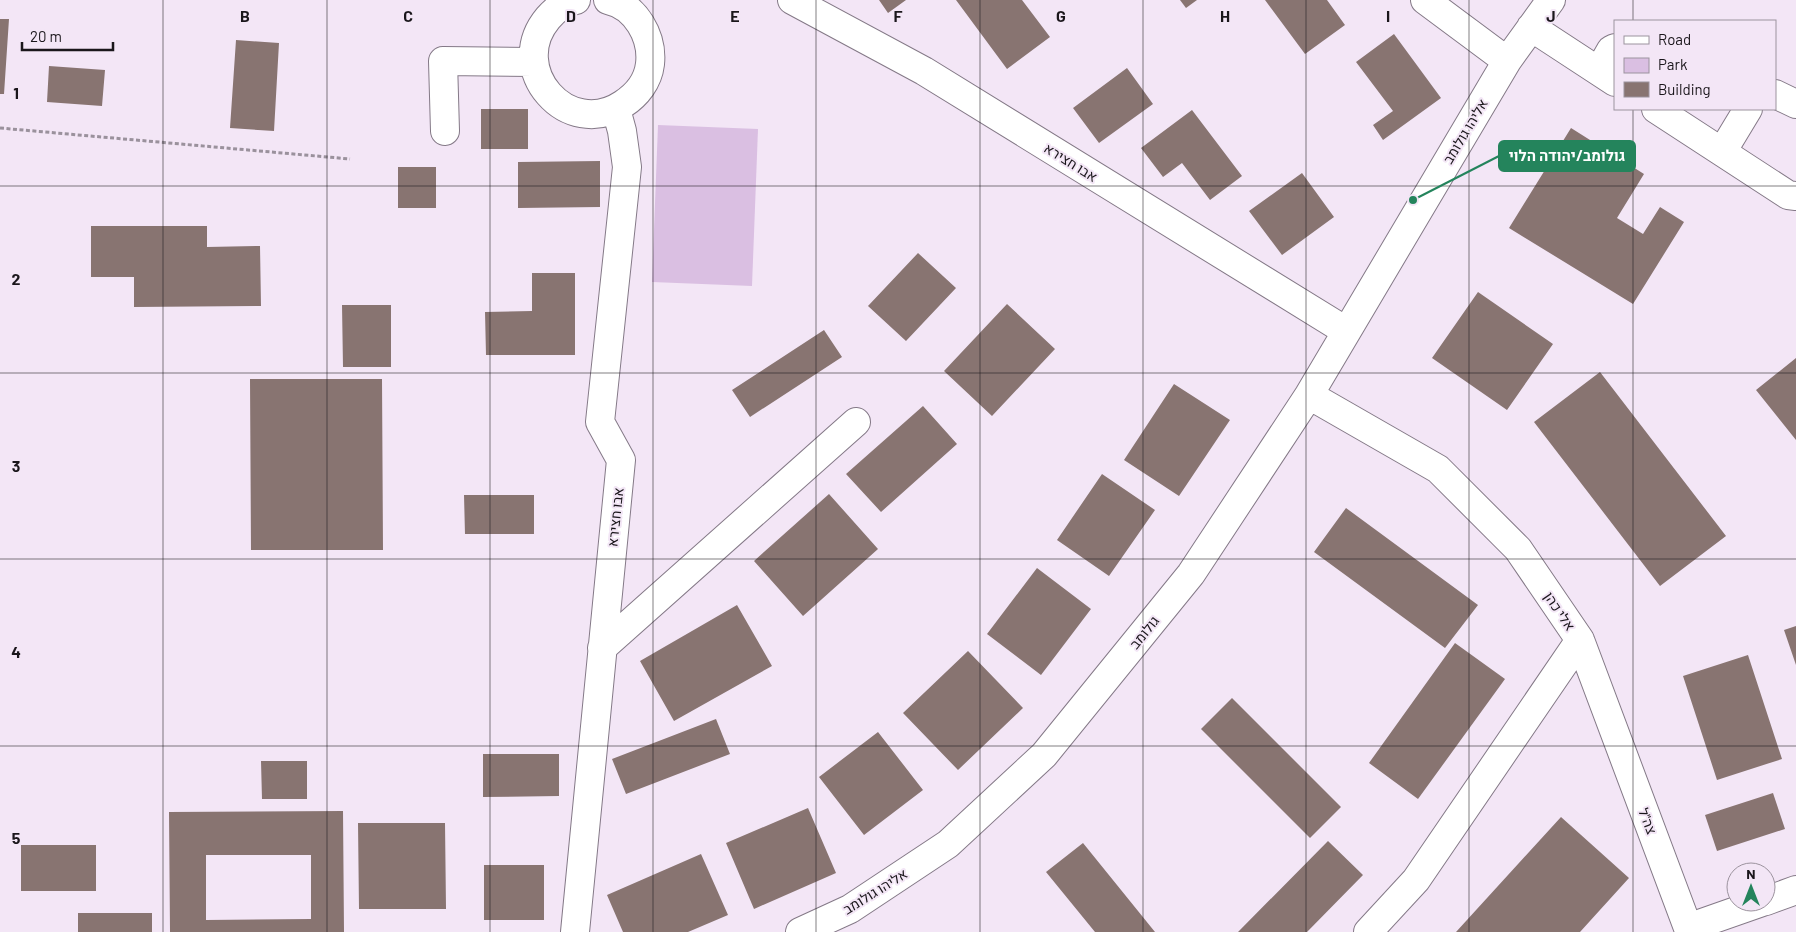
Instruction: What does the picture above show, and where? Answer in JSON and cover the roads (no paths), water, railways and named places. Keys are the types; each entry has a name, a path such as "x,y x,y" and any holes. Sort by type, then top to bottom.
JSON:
{"street":[{"path":"572,0 553,11 540,27 534,44 533,62 538,80 548,96 563,107 580,113 599,114 616,109 632,98 643,84 650,65 649,44 642,25 641,8 629,10 608,0"},
{"name":"אבו חצירא","path":"792,0 924,71 1346,331"},
{"path":"1425,0 1507,61"},
{"name":"אליהו גולומב","path":"1309,395 1507,61 1552,0"},
{"path":"1532,27 1607,77 1611,50 1614,48"},
{"path":"445,131 443,61 533,62"},
{"path":"1776,94 1796,104"},
{"name":"אבו חצירא","path":"575,932 620,460 600,422 628,167 622,130 616,109"},
{"path":"1658,110 1788,195 1796,196"},
{"path":"1722,152 1747,110"},
{"name":"אלי כהן","path":"1309,395 1438,469 1518,549 1580,640 1416,880 1368,932"},
{"name":"גולומב","path":"948,844 1044,755 1185,581 1309,395"},
{"path":"602,648 856,422"},
{"name":"צה\"ל","path":"1580,640 1688,928 1734,912"},
{"name":"אליהו גולומב","path":"800,932 850,909 948,844"},
{"path":"1776,897 1796,890"}],"place":[{"name":"גולומב/יהודה הלוי","path":"1413,200"}]}
